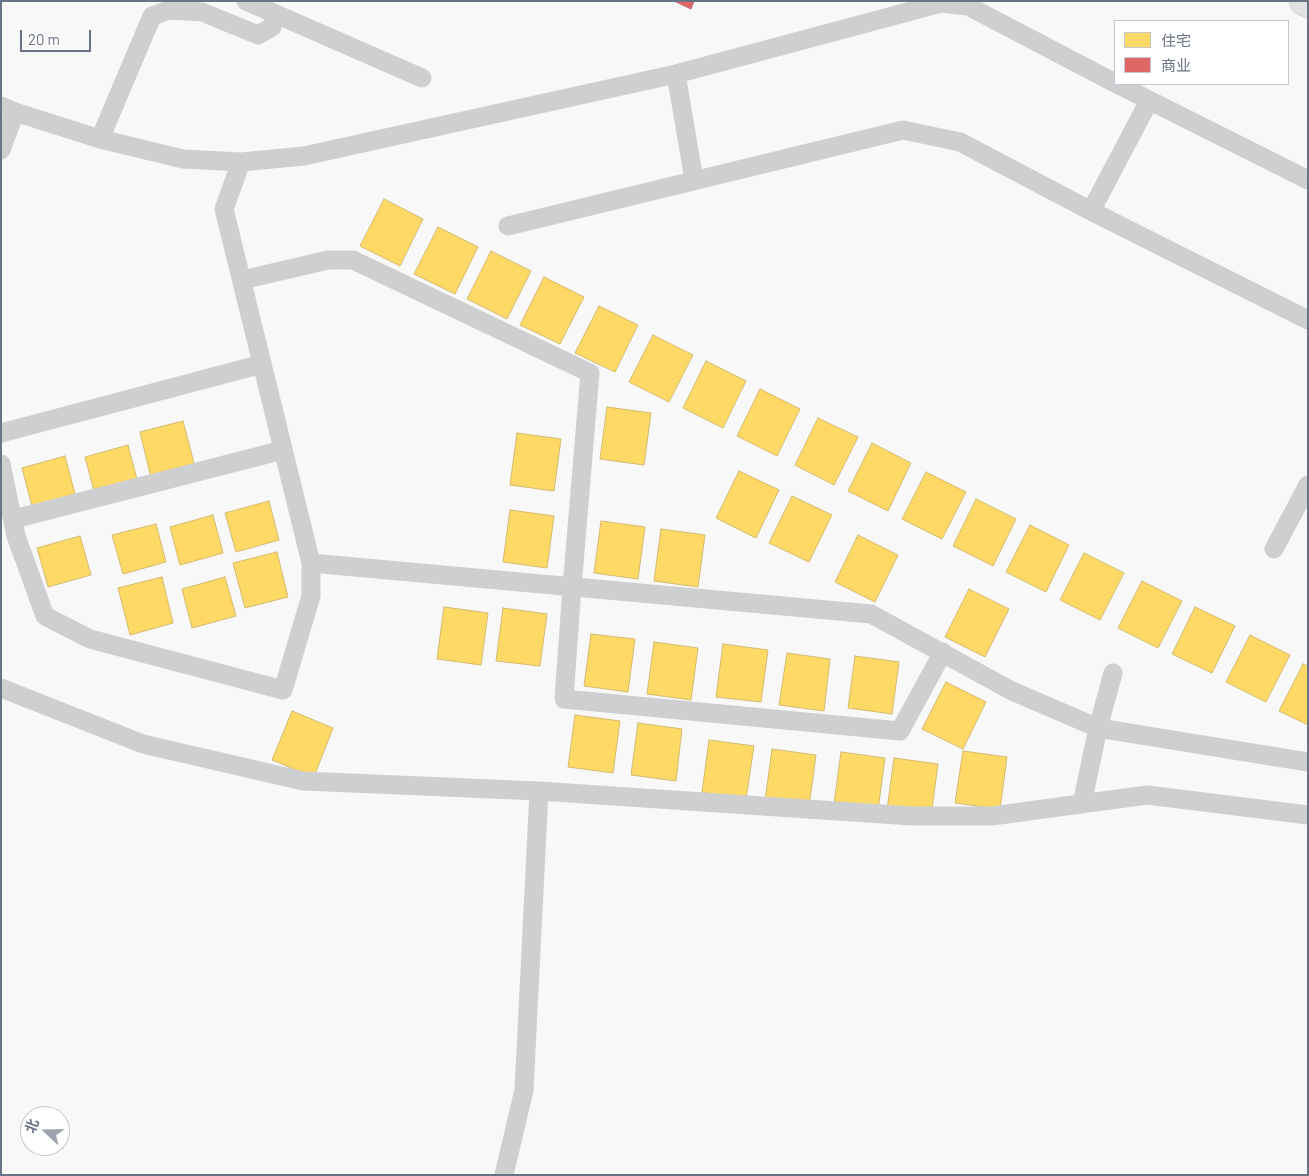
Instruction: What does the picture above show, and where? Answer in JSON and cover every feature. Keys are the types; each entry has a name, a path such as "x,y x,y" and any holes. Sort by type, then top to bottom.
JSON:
{"highway":[{"path":"1304,1 1308,3"}],"street":[{"path":"246,1 422,78"},
{"path":"1,150 8,109 100,139 183,158 241,162 304,156 676,74 941,3 968,6 1114,82"},
{"path":"100,139 152,16 168,10 202,12 258,35 272,27 275,14"},
{"path":"676,74 694,180"},
{"path":"1120,85 1308,180"},
{"path":"1091,211 1149,100"},
{"path":"508,226 902,130 960,142 1091,211 1308,320"},
{"path":"1,464 14,519 16,536 45,616 90,639 283,690 312,596 311,563 224,209 241,162"},
{"path":"242,280 328,260 353,260 590,373 564,699 900,731 943,652"},
{"path":"1,433 262,364"},
{"path":"14,519 283,450"},
{"path":"1274,549 1308,485"},
{"path":"311,563 871,614 1012,690 1098,728 1308,762"},
{"path":"1082,804 1098,728 1113,673"},
{"path":"1,688 143,744 304,781 539,791 912,816 992,816 1147,796 1308,815"},
{"path":"504,1175 524,1090 539,791"}],"building: 住宅":[{"path":"384,199 423,219 400,266 360,246"},
{"path":"438,227 478,247 455,294 414,274"},
{"path":"491,251 531,271 507,319 467,299"},
{"path":"544,277 584,297 560,344 520,325"},
{"path":"599,306 638,325 615,372 575,353"},
{"path":"653,335 693,355 669,402 629,382"},
{"path":"706,361 746,381 723,428 683,408"},
{"path":"760,389 800,409 777,456 737,436"},
{"path":"607,407 651,413 644,465 600,459"},
{"path":"818,418 858,437 834,485 795,465"},
{"path":"183,421 195,467 151,478 140,432"},
{"path":"517,433 561,439 554,491 510,485"},
{"path":"872,443 911,463 888,511 848,491"},
{"path":"128,445 138,483 95,495 85,457"},
{"path":"65,456 75,494 32,506 22,468"},
{"path":"739,471 779,490 756,538 716,518"},
{"path":"926,472 966,492 942,539 902,519"},
{"path":"792,496 832,515 809,562 769,543"},
{"path":"976,499 1016,519 993,566 953,546"},
{"path":"269,501 279,540 236,552 225,513"},
{"path":"510,510 554,516 547,568 503,562"},
{"path":"213,515 223,553 180,565 170,527"},
{"path":"601,521 645,527 638,579 594,573"},
{"path":"156,524 166,562 123,574 112,535"},
{"path":"1030,525 1069,545 1046,592 1006,572"},
{"path":"661,529 705,535 698,587 654,581"},
{"path":"858,535 898,555 875,602 835,582"},
{"path":"80,536 91,575 48,587 37,548"},
{"path":"277,552 288,597 245,608 233,563"},
{"path":"1084,553 1124,573 1100,620 1060,600"},
{"path":"162,577 173,623 130,635 118,588"},
{"path":"225,577 236,616 192,628 182,589"},
{"path":"1142,581 1182,601 1158,648 1118,628"},
{"path":"969,589 1009,609 985,657 945,637"},
{"path":"444,607 488,613 481,665 437,659"},
{"path":"1195,607 1235,626 1212,673 1172,654"},
{"path":"503,608 547,614 540,666 496,661"},
{"path":"591,634 635,639 628,692 584,686"},
{"path":"1250,635 1290,655 1266,702 1226,682"},
{"path":"654,642 698,648 691,700 647,694"},
{"path":"723,644 768,650 761,702 716,697"},
{"path":"787,653 830,659 824,711 779,705"},
{"path":"855,656 899,662 892,714 848,708"},
{"path":"1303,664 1308,666 1308,725 1279,711"},
{"path":"946,682 986,702 963,749 922,729"},
{"path":"292,711 333,728 314,777 272,760"},
{"path":"575,715 620,721 613,773 568,767"},
{"path":"638,723 682,729 676,781 631,775"},
{"path":"709,740 754,746 746,799 702,792"},
{"path":"772,749 816,755 809,807 765,801"},
{"path":"963,751 1007,757 1000,809 955,803"},
{"path":"841,752 885,758 878,810 834,804"},
{"path":"894,758 938,764 931,816 887,810"}],"building: 商业":[{"path":"674,1 694,1 691,9"}]}
